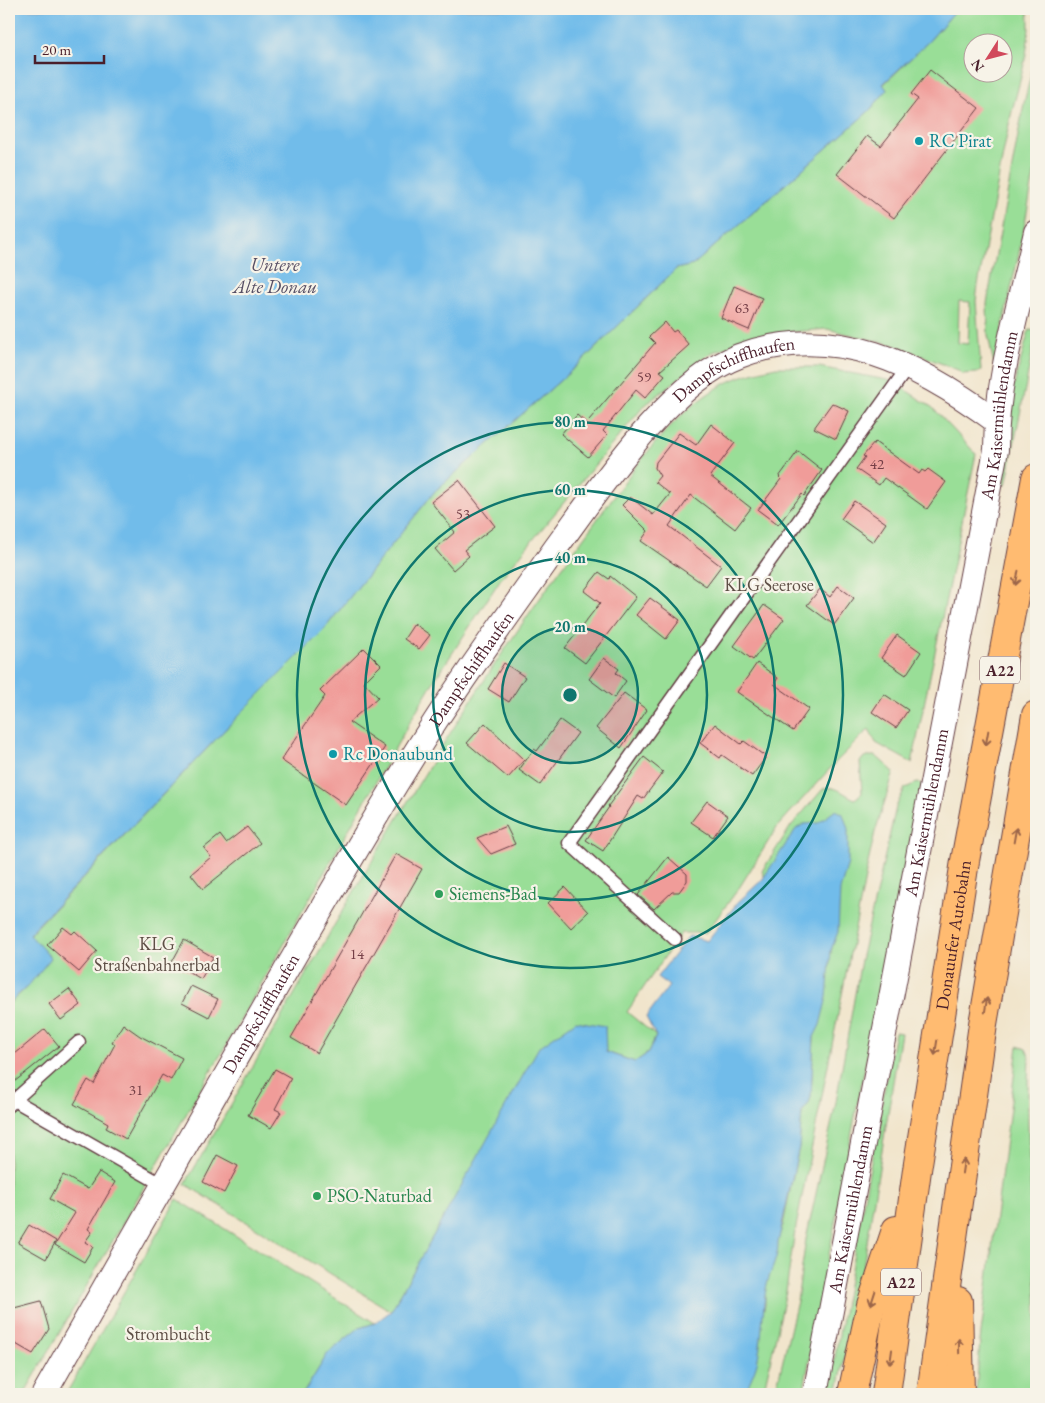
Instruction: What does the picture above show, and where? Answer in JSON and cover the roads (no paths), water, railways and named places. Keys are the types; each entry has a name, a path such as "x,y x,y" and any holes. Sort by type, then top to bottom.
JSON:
{"highway":[{"name":"Donauufer Autobahn","path":"886,1394 917,1170 965,861 1036,478"},
{"name":"A22","path":"931,1394 989,986 1036,715"},
{"path":"852,1394 870,1305 917,1170"},
{"path":"956,1214 960,1394"}],"street":[{"name":"Am Kaisermühlendamm","path":"815,1394 996,450 996,421 1002,378 1036,232"},
{"name":"Dampfschiffhaufen","path":"44,1394 163,1185 163,1181 356,850 436,721 487,644 616,465 688,385 737,356 788,343 822,342 869,351 908,367 935,380 996,421"}],"lane":[{"path":"675,939 569,843 908,367"},
{"path":"79,1042 11,1102 163,1185"}],"water":[{"name":"Untere Alte Donau","path":"9,9 957,9 928,42 883,84 887,90 869,111 693,265 676,269 580,363 435,491 322,632 238,716 29,934 51,958 28,986 9,1003"},
{"path":"836,810 843,814 848,829 848,863 840,890 838,932 831,950 827,997 820,1025 814,1037 811,1096 809,1103 802,1112 799,1147 777,1254 767,1284 758,1358 745,1394 303,1394 328,1353 359,1328 375,1323 391,1311 539,1047 576,1021 605,1026 606,1052 635,1062 648,1053 656,1036 646,1017 669,986 657,977 689,936 707,941 738,902 762,880 796,829 804,824 818,823"}],"place":[{"name":"RC Pirat","path":"919,141"},
{"name":"Rc Donaubund","path":"333,754"},
{"name":"Siemens-Bad","path":"439,894"},
{"name":"PSO-Naturbad","path":"317,1196"}],"park label":[{"name":"KLG Seerose","path":"769,585"},
{"name":"KLG Straßenbahnerbad","path":"157,954"},
{"name":"Strombucht","path":"168,1334"}]}
